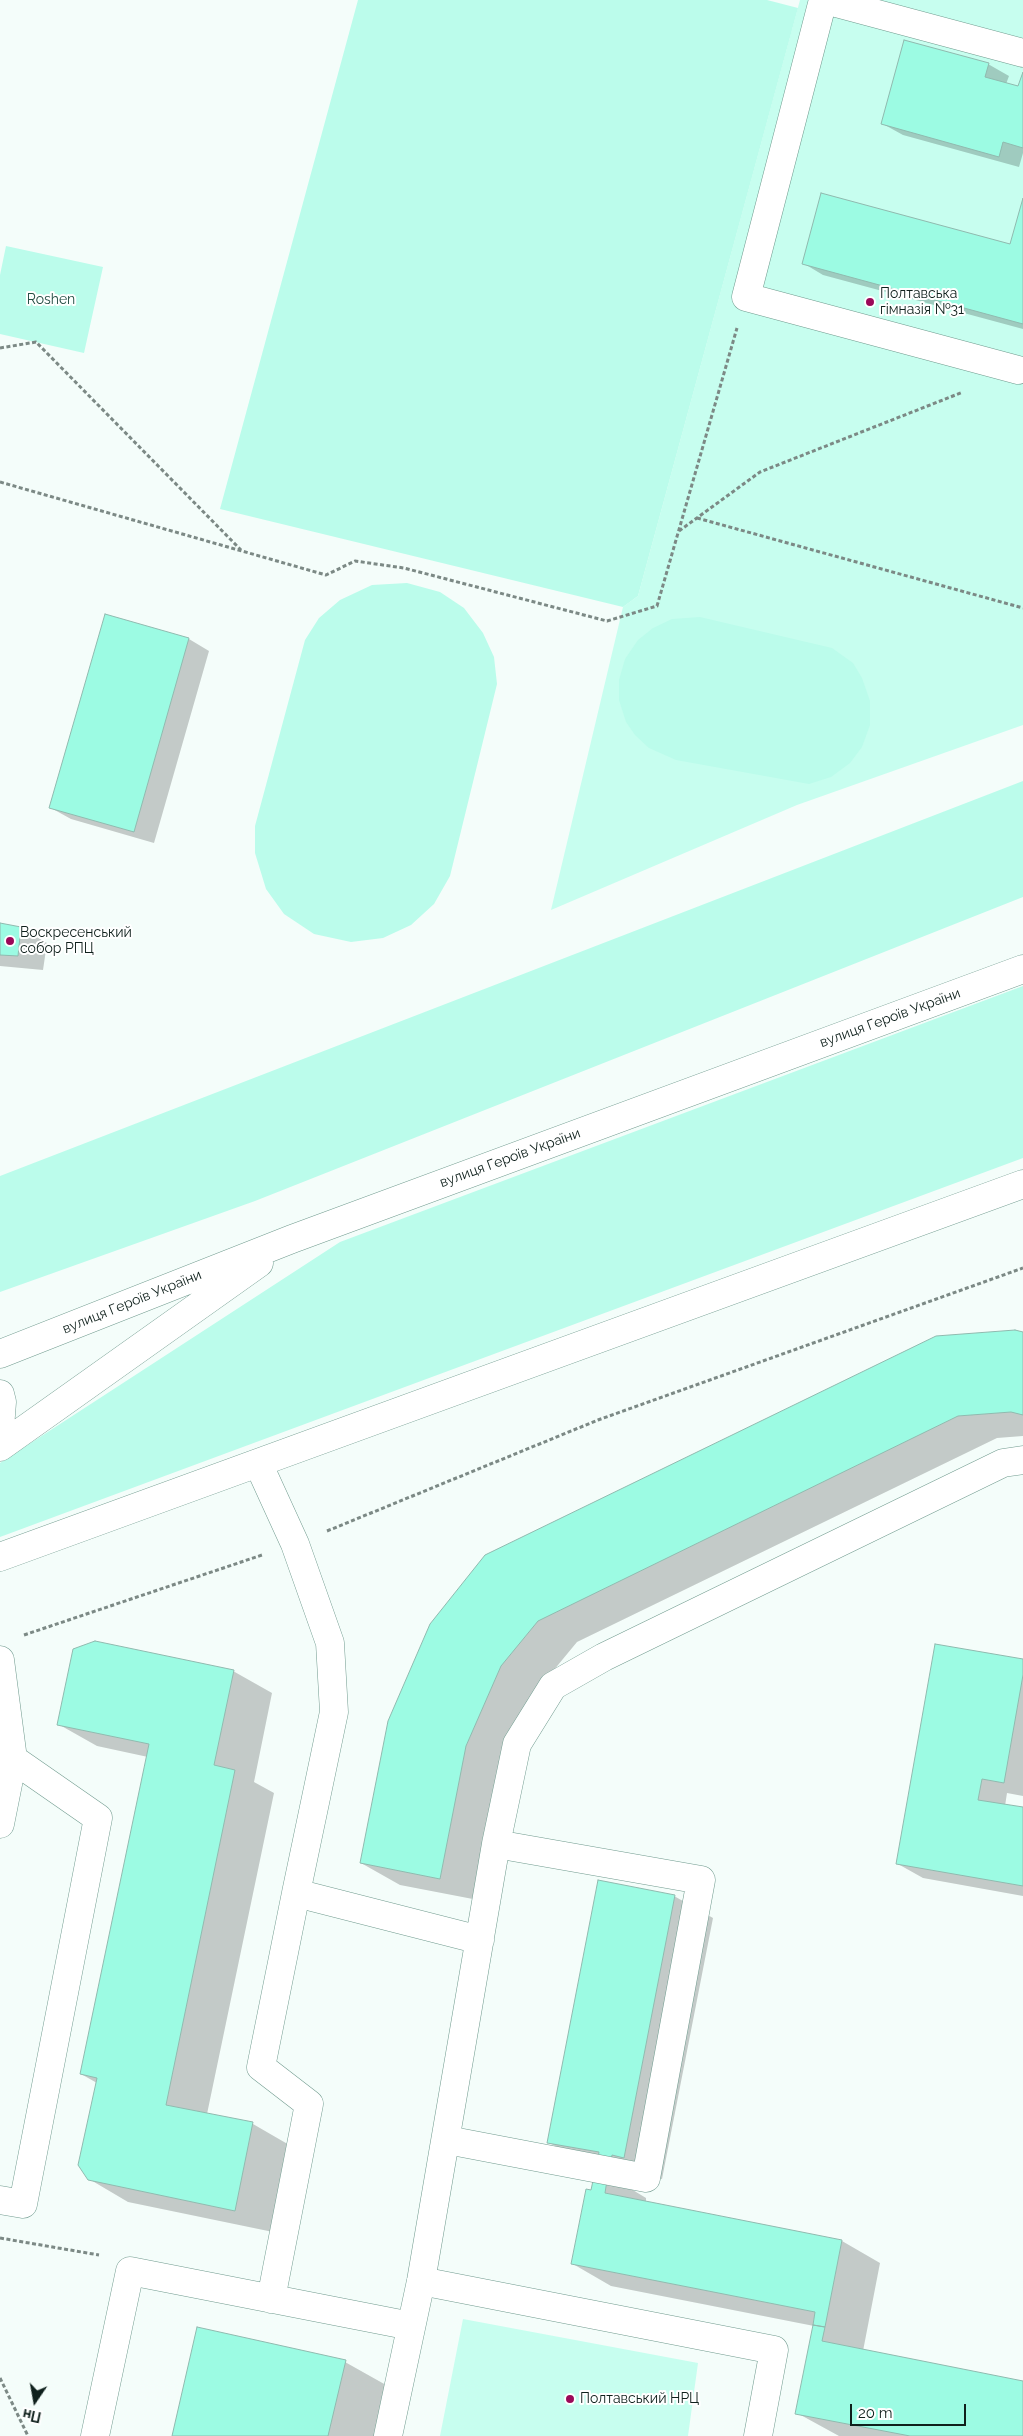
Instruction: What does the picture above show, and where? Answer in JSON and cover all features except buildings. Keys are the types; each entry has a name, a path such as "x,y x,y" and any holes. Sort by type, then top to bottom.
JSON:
{"main road":[{"path":"1018,370 746,297 824,0 1023,53"},
{"name":"вулиця Героїв України","path":"0,1354 292,1239 1023,969"},
{"path":"0,1557 1023,1184"},
{"path":"0,1447 292,1239"},
{"path":"0,1394 2,1402 0,1428"},
{"path":"388,2436 422,2281 496,1844 517,1744 553,1686 604,1657 1003,1463 1023,1460"},
{"path":"258,1463 296,1544 330,1642 334,1712 261,2067 309,2104 271,2299"},
{"path":"0,1660 13,1759 0,1824"},
{"path":"0,2200 23,2204 98,1818 13,1759"},
{"path":"447,2140 646,2178 701,1880 496,1844"},
{"path":"296,1893 480,1940"},
{"path":"95,2436 130,2271 411,2326"},
{"path":"422,2281 774,2350 758,2436"}],"path":[{"path":"0,482 326,575 355,561 404,568 606,621 657,606 746,297"},
{"path":"0,348 36,342 241,550"},
{"path":"678,531 760,472 1018,370"},
{"path":"697,518 1023,608"},
{"path":"18,1637 296,1544 598,1420 1023,1268"},
{"path":"0,2238 111,2257 130,2271"},
{"path":"0,2378 28,2436"}],"shaded area":[{"name":"Полтавська гімназія №31","path":"800,0 1023,0 1023,725 797,805 551,910 623,607 638,596"},
{"name":"Полтавський НРЦ","path":"463,2319 698,2363 688,2436 440,2436"}],"green space":[{"path":"358,0 767,0 798,8 638,596 623,607 220,509"},
{"name":"Roshen","path":"6,246 103,267 84,353 0,334 0,275"},
{"path":"407,583 440,592 464,608 483,633 494,657 497,684 450,876 434,904 411,925 383,938 351,942 314,934 284,914 266,889 255,853 255,826 305,640 319,618 340,600 372,585"},
{"path":"700,617 832,648 853,663 862,678 870,701 870,725 862,747 850,763 831,777 809,784 676,760 649,748 635,735 626,722 619,700 619,680 625,659 638,640 653,628 672,619"},
{"path":"1023,781 1023,897 255,1201 0,1292 0,1176"},
{"path":"1023,986 1023,1158 0,1537 0,1463 340,1242"}],"place":[{"name":"Полтавська гімназія №31","path":"870,302"},
{"name":"Воскресенський собор РПЦ","path":"10,941"},
{"name":"Полтавський НРЦ","path":"570,2399"}]}
